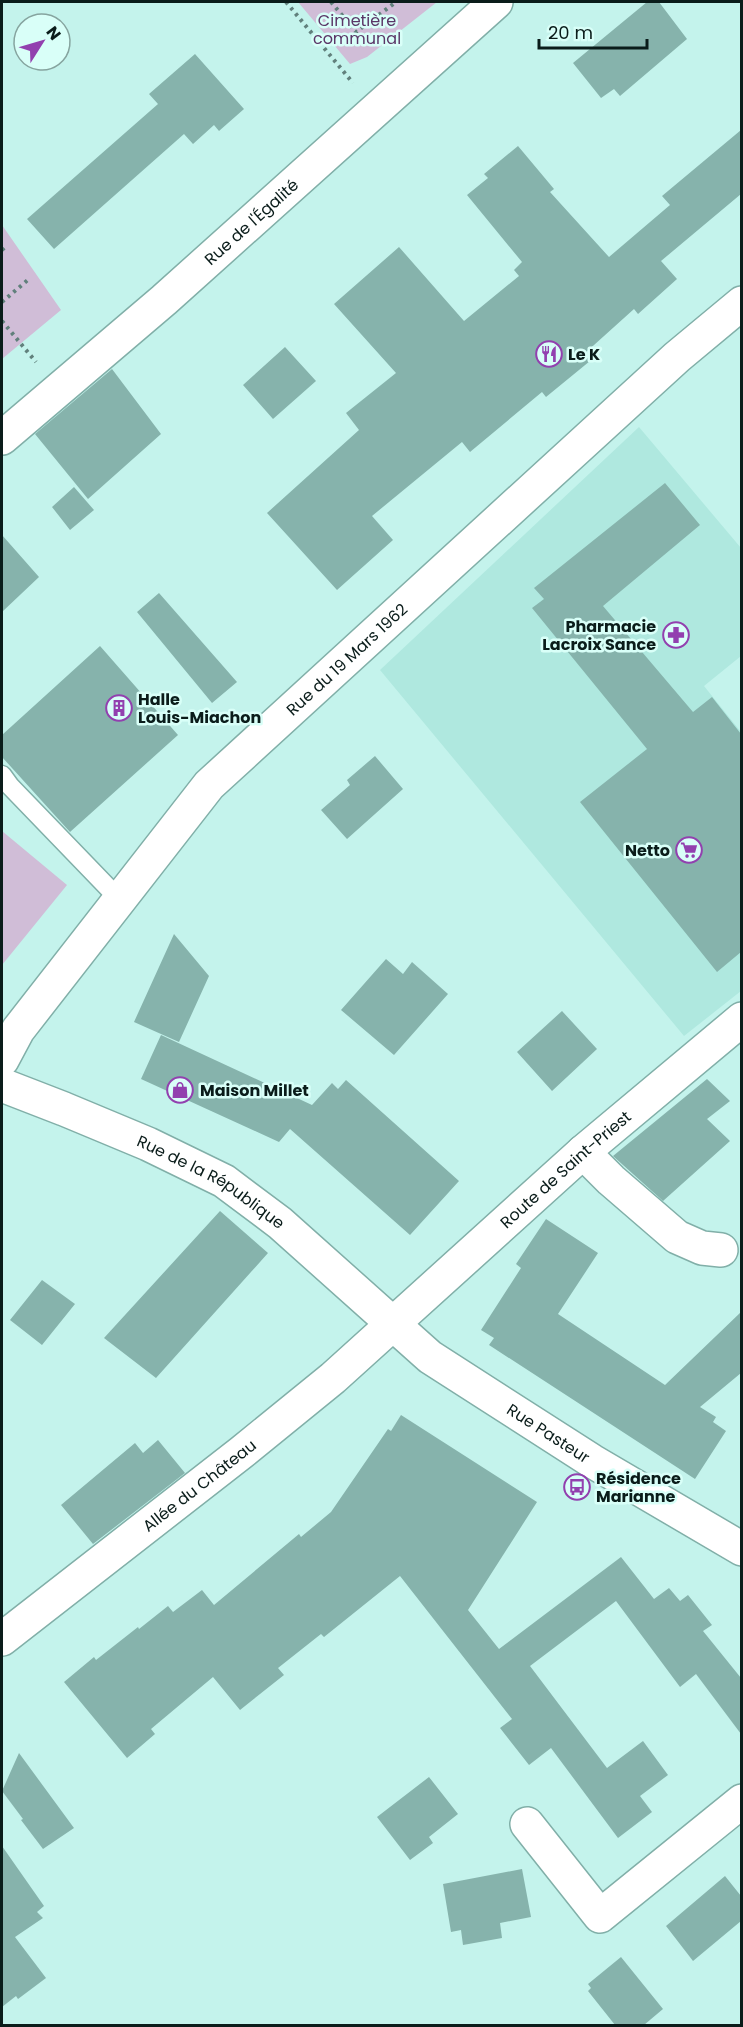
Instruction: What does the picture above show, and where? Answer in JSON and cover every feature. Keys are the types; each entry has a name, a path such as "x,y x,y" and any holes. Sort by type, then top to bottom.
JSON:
{"street":[{"name":"Rue de l'Égalité","path":"2,438 164,300 496,2"},
{"name":"Rue du 19 Mars 1962","path":"2,1060 18,1030 209,785 677,357 741,303"},
{"name":"Route de Saint-Priest","path":"393,1325 584,1152 741,1019"},
{"name":"Rue de la République","path":"2,1084 138,1140 224,1181 280,1223 393,1325"},
{"path":"584,1152 611,1180 677,1237 702,1248 721,1250"},
{"name":"Rue Pasteur","path":"393,1325 430,1357 592,1461 741,1549"},
{"name":"Allée du Château","path":"2,1639 242,1452 333,1378 393,1325"},
{"path":"527,1824 600,1916 741,1801"}],"lane":[{"path":"2,775 120,900"}],"path":[{"path":"286,2 376,111"},
{"path":"331,2 356,32 396,2"},
{"path":"2,250 6,246"},
{"path":"2,302 29,279"},
{"path":"2,321 60,389"}],"shaded area":[{"path":"639,427 741,548 741,656 704,686 741,732 741,991 684,1036 380,670"}],"green space":[{"name":"Cimetière communal","path":"298,2 437,2 367,57 350,64"},
{"path":"2,225 61,310 2,359"},
{"path":"2,831 67,885 2,965"}],"building":[{"path":"647,2 659,2 687,39 620,96 614,89 601,98 573,63"},
{"path":"195,54 244,109 219,131 214,125 193,144 184,134 54,249 27,219 158,104 149,94"},
{"path":"741,130 741,194 661,261 677,279 638,314 634,309 584,354 590,361 546,397 542,392 470,452 462,442 372,516 393,540 337,590 267,513 359,430 346,413 396,373 334,304 399,247 464,321 519,276 514,270 522,262 467,195 488,178 484,174 518,146 554,189 550,192 609,257 670,205 662,196"},
{"path":"285,347 316,381 273,419 243,385"},
{"path":"112,369 161,434 88,499 35,434"},
{"path":"665,483 700,525 603,606 693,712 712,697 741,734 741,952 717,972 580,802 647,749 532,608 544,599 534,588"},
{"path":"74,487 94,510 70,530 52,507"},
{"path":"2,535 39,577 2,612"},
{"path":"159,593 237,682 212,703 137,612"},
{"name":"Halle Louis-Miachon","path":"100,646 178,735 70,832 2,757 2,735"},
{"path":"375,756 403,789 347,839 321,810 350,785 347,780"},
{"path":"174,934 209,976 179,1042 134,1022"},
{"path":"386,959 403,974 412,962 448,994 394,1055 341,1010"},
{"path":"562,1011 597,1049 552,1091 517,1052"},
{"path":"161,1035 312,1105 332,1083 338,1089 346,1080 459,1181 410,1235 290,1129 279,1142 141,1079"},
{"path":"707,1079 730,1101 707,1119 730,1141 663,1201 613,1156"},
{"path":"220,1211 268,1253 156,1378 104,1338"},
{"path":"546,1219 598,1253 558,1314 665,1385 741,1312 741,1373 700,1407 716,1417 713,1422 726,1431 695,1479 489,1345 494,1338 481,1330 521,1268 516,1264"},
{"path":"42,1280 75,1304 42,1345 10,1320"},
{"path":"401,1415 537,1502 468,1610 499,1649 621,1557 654,1599 669,1588 680,1601 688,1595 712,1625 703,1631 741,1678 741,1734 696,1674 680,1687 616,1601 530,1666 607,1768 643,1741 668,1775 640,1796 652,1812 618,1838 551,1748 529,1765 500,1728 512,1719 400,1576 324,1637 321,1634 278,1668 284,1675 240,1710 213,1677 151,1729 155,1734 127,1758 64,1682 94,1657 96,1660 168,1606 173,1612 202,1590 214,1605 299,1534 301,1537 331,1512 388,1429 391,1431"},
{"path":"158,1440 185,1473 93,1544 61,1505 135,1443 143,1453"},
{"path":"19,1753 74,1828 43,1849 2,1791"},
{"path":"429,1777 458,1814 429,1837 433,1843 410,1860 377,1817"},
{"path":"2,1846 44,1906 37,1912 43,1918 15,1937 46,1978 18,1999 16,1996 2,2007"},
{"path":"522,1869 531,1917 500,1923 502,1938 463,1945 461,1930 451,1932 443,1884"},
{"path":"725,1876 741,1896 741,1921 693,1961 666,1926"},
{"path":"621,1957 663,2009 644,2025 615,2025 588,1991 591,1988 588,1984"}],"place":[{"name":"Le K","path":"549,354"},
{"name":"Pharmacie Lacroix Sance","path":"676,635"},
{"name":"Halle Louis-Miachon","path":"119,708"},
{"name":"Netto","path":"689,850"},
{"name":"Maison Millet","path":"180,1090"},
{"name":"Résidence Marianne","path":"577,1487"}]}
